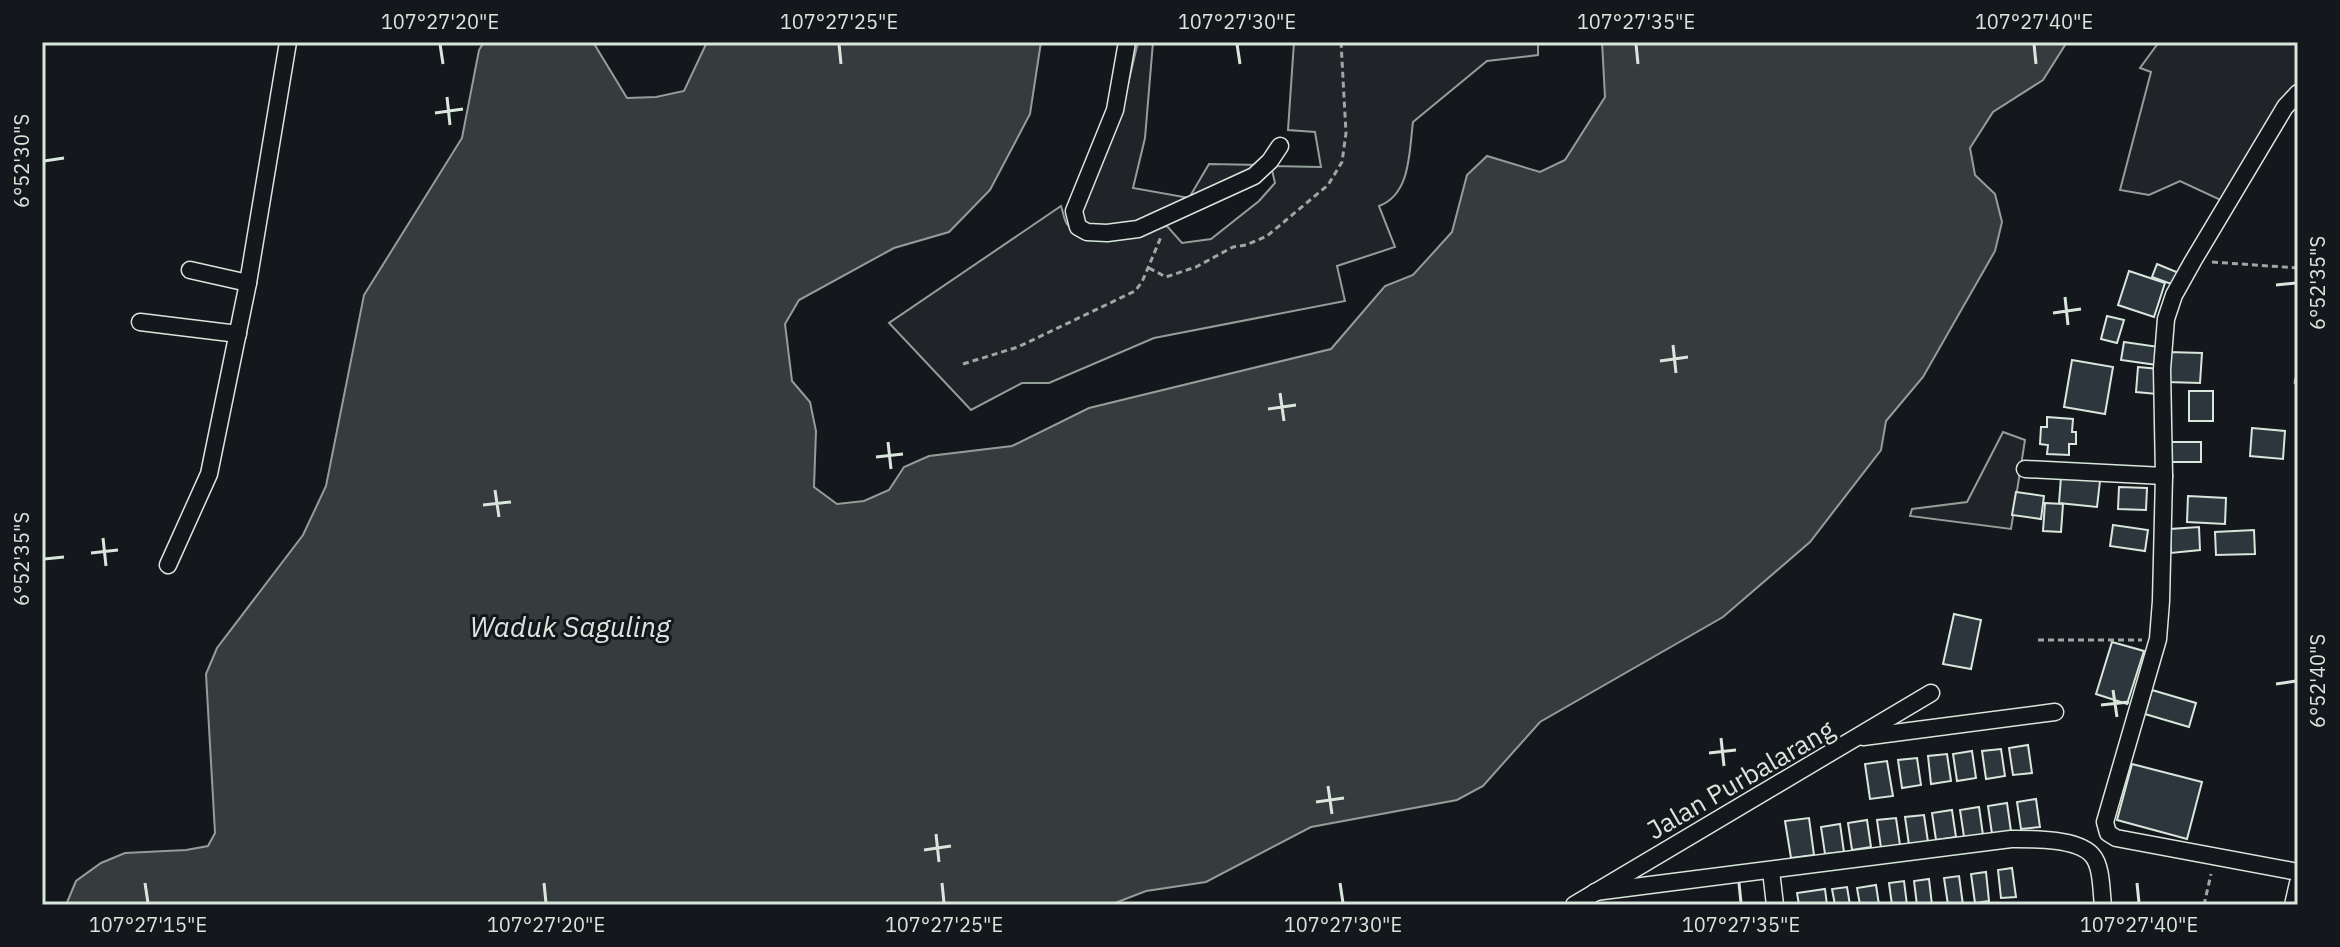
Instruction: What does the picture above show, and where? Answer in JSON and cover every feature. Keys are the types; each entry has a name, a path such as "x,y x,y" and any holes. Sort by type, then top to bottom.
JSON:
{"street":[{"path":"168,565 209,474 248,283 288,42"},
{"path":"1127,42 1115,110 1074,211 1078,227 1087,232 1107,233 1138,229 1254,176 1280,146"},
{"path":"2298,93 2285,107 2193,261 2174,295 2166,319 2162,369 2164,476 2158,639 2105,822 2108,833 2116,838 2298,872"},
{"path":"190,270 248,283"},
{"path":"140,322 238,334"},
{"path":"2025,469 2164,476"},
{"name":"Jalan Purbalarang","path":"1574,905 1931,693"},
{"path":"1858,737 2055,712"},
{"path":"1595,892 2011,839 2039,839 2087,851 2097,865 2103,905"},
{"path":"1771,871 1775,905"},
{"path":"2293,905 2298,883"}],"path":[{"path":"1149,268 1166,277 1196,267 1233,247 1267,236 1328,185 1342,162 1346,133 1341,42"},
{"path":"963,364 1018,347 1135,291 1149,268 1161,238 1165,217"},
{"path":"2193,261 2298,268"},
{"path":"2295,384 2298,361"},
{"path":"2038,640 2158,639"},
{"path":"2204,905 2215,855"}],"shaded area":[{"path":"1138,42 1153,42 1145,138 1133,188 1189,198 1209,164 1263,165 1136,226 1099,228 1081,221 1079,208 1125,97"},
{"path":"1294,42 1538,42 1538,55 1487,61 1413,122 1403,182 1389,200 1379,206 1395,247 1337,266 1345,301 1154,338 1049,383 1022,383 971,410 889,323 1061,206 1067,224 1087,236 1115,237 1167,226 1182,243 1211,239 1259,201 1275,183 1271,166 1321,167 1315,132 1288,130"},
{"path":"2159,42 2298,42 2298,83 2278,104 2227,203 2180,181 2149,195 2120,190 2151,72 2140,68"},
{"path":"2003,432 2025,440 2011,529 1910,516 1912,509 1967,502"}],"water":[{"name":"Waduk Saguling","path":"484,42 593,42 627,98 656,97 684,91 707,42 1041,42 1030,114 990,190 949,232 894,248 799,300 785,324 792,381 810,402 816,431 814,487 837,504 864,501 889,490 904,467 929,456 1012,446 1089,408 1331,349 1385,286 1413,275 1452,232 1467,175 1487,156 1540,172 1565,160 1605,97 1602,42 2067,42 2043,80 1993,112 1970,148 1975,175 1995,194 2002,222 1995,251 1923,377 1886,421 1881,450 1810,542 1723,617 1540,722 1483,786 1457,800 1311,827 1206,882 1146,891 1110,905 66,905 76,881 101,863 125,853 208,846 215,833 206,674 217,648 303,535 326,486 364,295 462,138 479,50"}],"building":[{"path":"2157,264 2179,273 2174,285 2152,277"},
{"path":"2129,271 2165,283 2154,317 2118,305"},
{"path":"2107,316 2124,320 2117,343 2101,339"},
{"path":"2124,342 2159,347 2157,365 2121,360"},
{"path":"2168,352 2202,353 2200,383 2167,382"},
{"path":"2072,360 2113,367 2105,414 2064,407"},
{"path":"2138,367 2159,369 2157,394 2136,392"},
{"path":"2189,391 2213,391 2213,421 2189,421"},
{"path":"2047,417 2073,419 2072,432 2076,432 2076,444 2069,444 2069,455 2047,454 2048,445 2040,444 2041,427 2047,427"},
{"path":"2252,428 2285,431 2283,459 2250,456"},
{"path":"2170,442 2201,442 2201,462 2170,462"},
{"path":"2061,477 2100,481 2097,507 2059,503"},
{"path":"2119,487 2147,488 2146,510 2118,509"},
{"path":"2016,492 2044,496 2041,519 2012,515"},
{"path":"2188,496 2226,498 2225,524 2187,522"},
{"path":"2045,503 2063,504 2061,532 2043,531"},
{"path":"2113,525 2148,530 2145,551 2110,546"},
{"path":"2199,527 2200,550 2171,553 2170,529"},
{"path":"2254,530 2255,554 2216,555 2215,532"},
{"path":"1954,614 1981,620 1971,669 1943,664"},
{"path":"2112,642 2144,651 2127,704 2096,694"},
{"path":"2152,690 2196,703 2189,727 2145,714"},
{"path":"2028,745 2032,773 2013,775 2009,748"},
{"path":"2001,749 2005,776 1986,779 1982,751"},
{"path":"1972,751 1976,778 1957,781 1953,754"},
{"path":"1947,754 1951,781 1931,784 1928,756"},
{"path":"1917,758 1921,785 1902,788 1898,760"},
{"path":"1887,761 1893,796 1870,799 1865,764"},
{"path":"2132,764 2202,782 2187,839 2117,820"},
{"path":"2036,799 2040,827 2021,829 2017,802"},
{"path":"2007,803 2011,831 1992,834 1988,806"},
{"path":"1979,807 1983,835 1964,837 1960,810"},
{"path":"1952,810 1956,837 1936,840 1932,813"},
{"path":"1924,815 1928,842 1909,845 1905,817"},
{"path":"1809,818 1814,855 1791,858 1785,821"},
{"path":"1896,818 1900,845 1881,848 1877,820"},
{"path":"1867,820 1871,847 1852,850 1848,823"},
{"path":"1840,824 1844,852 1825,854 1821,827"},
{"path":"2012,868 2016,897 2001,898 1998,870"},
{"path":"1986,872 1989,901 1975,903 1971,874"},
{"path":"1959,876 1963,905 1948,905 1944,878"},
{"path":"1929,879 1932,905 1917,905 1914,881"},
{"path":"1904,881 1907,905 1892,905 1889,883"},
{"path":"1876,885 1879,905 1860,905 1857,888"},
{"path":"1847,887 1850,905 1835,905 1832,889"},
{"path":"1825,889 1827,905 1799,905 1797,893"}]}
